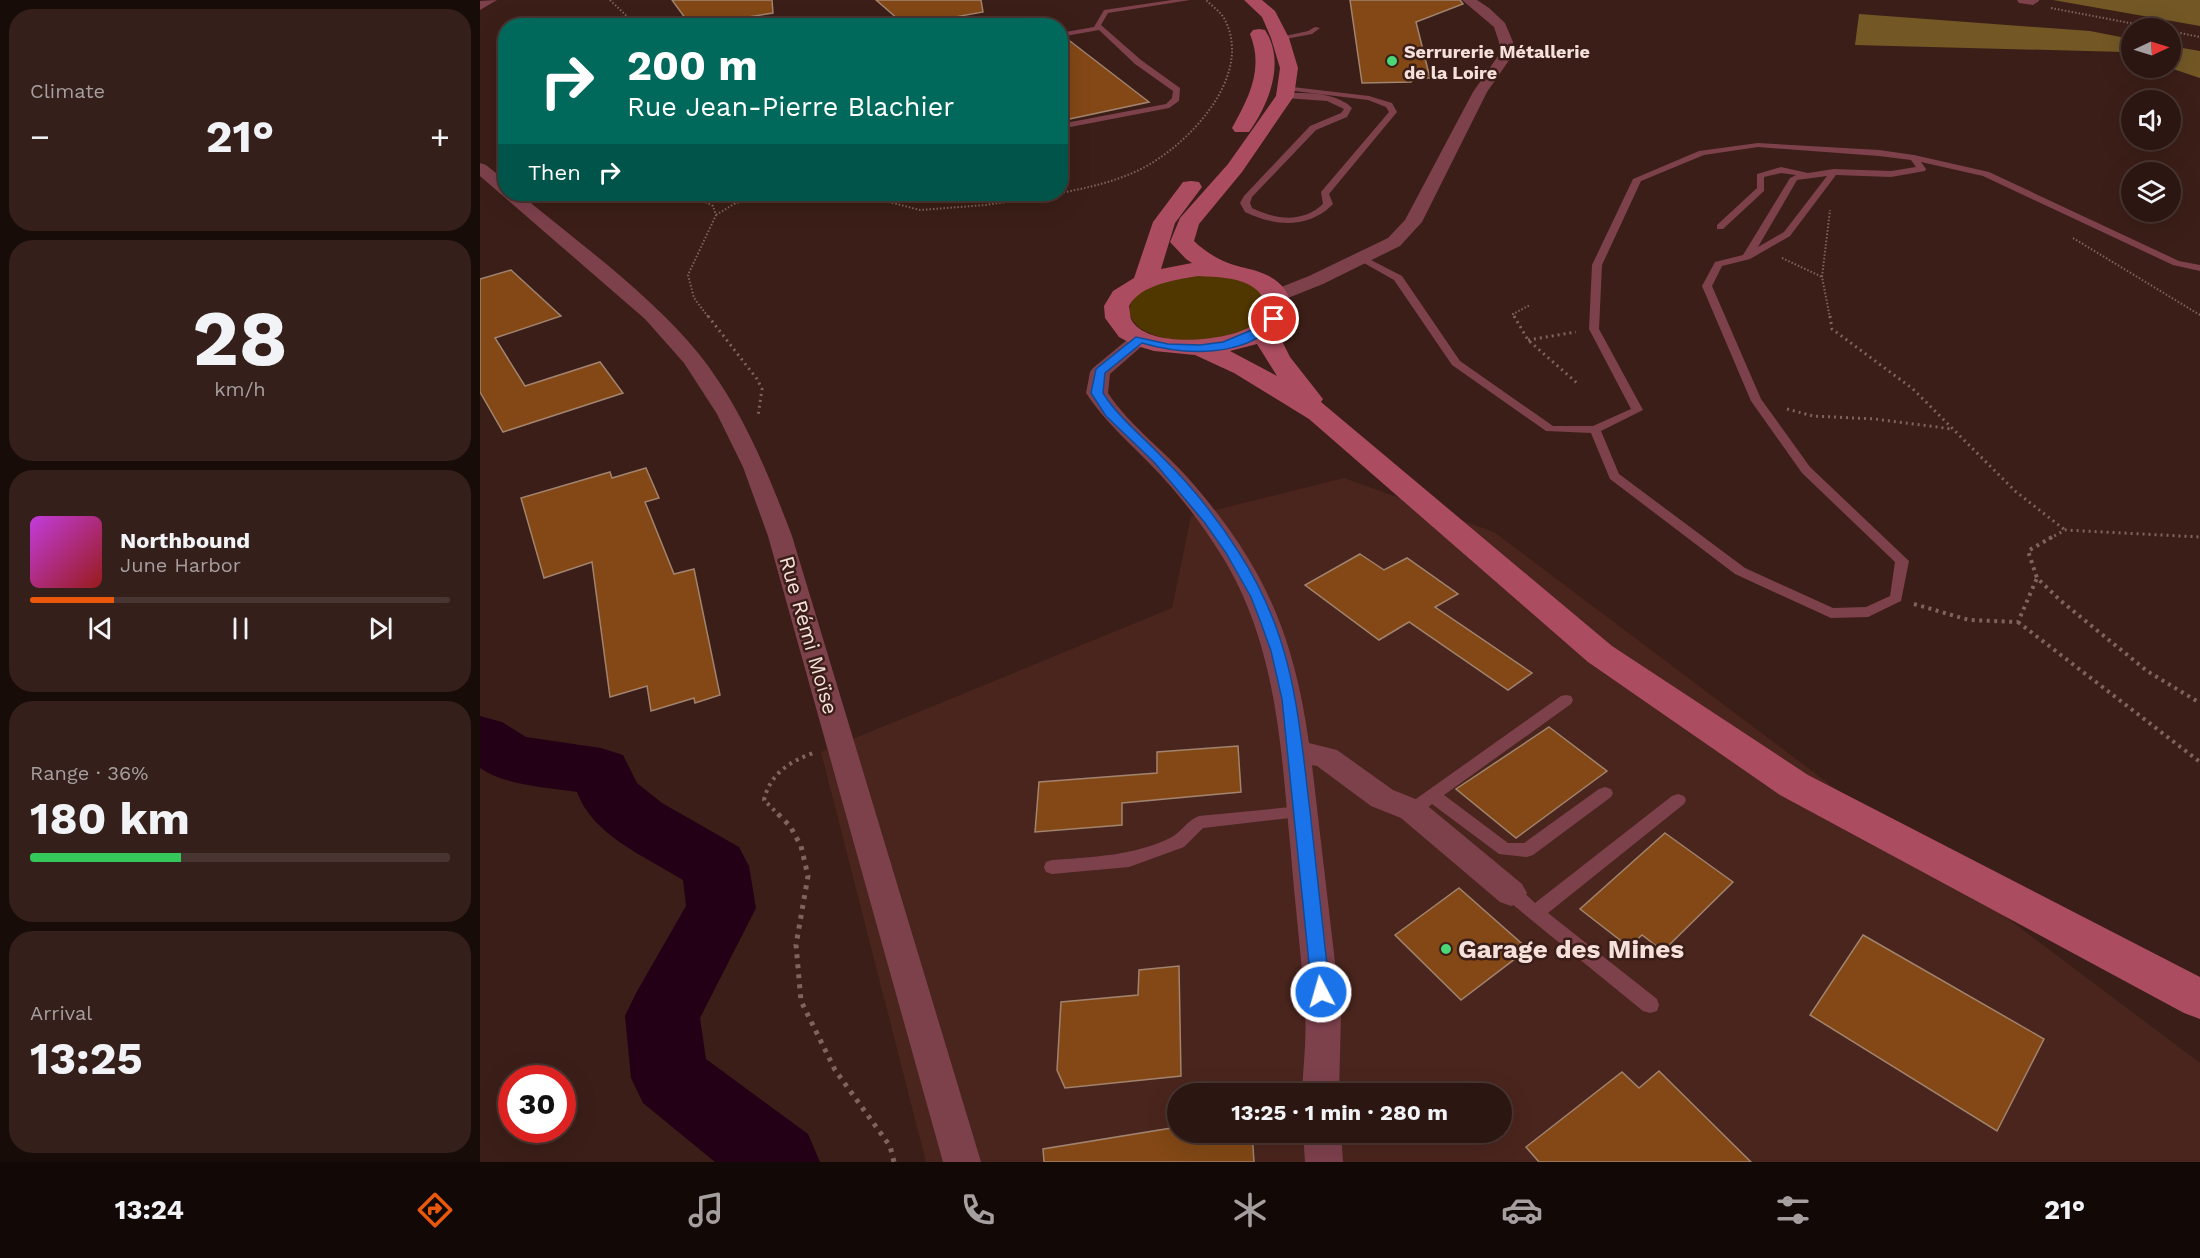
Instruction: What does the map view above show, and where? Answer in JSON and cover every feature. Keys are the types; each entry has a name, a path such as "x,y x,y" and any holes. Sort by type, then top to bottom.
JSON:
{"main road":[{"path":"1145,281 1164,222 1209,168 1236,141 1261,94 1268,66 1263,41 1250,18 1232,0"},
{"path":"1226,271 1194,254 1182,242 1188,223 1235,168 1286,92 1289,68 1280,38 1269,15 1252,0"},
{"path":"1198,269 1226,271 1240,274 1270,290 1279,307 1274,319 1263,330 1246,339 1200,348 1167,347 1140,339 1124,329 1117,316 1118,303 1128,291 1145,281 1170,273 1198,269"},
{"path":"1263,330 1278,359 1318,413"},
{"path":"1200,348 1243,367 1318,413 1591,646 1686,714 1794,784 2200,999"}],"street":[{"path":"480,6 491,0"},
{"path":"1270,290 1316,280 1394,242 1413,222 1480,92 1505,56 1506,42 1500,26 1485,11 1468,0"},
{"path":"480,168 498,183"},
{"name":"Rue Rémi Moïse","path":"518,201 660,323 692,359 728,414 754,467 780,536 962,1162"},
{"path":"1140,339 1100,372 1097,393 1111,414 1159,460 1198,506 1233,553 1258,597 1278,651 1289,699 1296,754 1323,1014 1320,1083"},
{"path":"1296,754 1313,754 1327,758 1382,798 1422,802 1511,893"},
{"path":"1323,1143 1324,1162"}],"lane":[{"path":"1068,125 1169,106 1176,99 1177,90 1138,62 1097,26 1106,11 1187,0"},
{"path":"1068,34 1100,28"},
{"path":"1280,38 1314,31 1322,36"},
{"path":"1286,92 1369,98 1389,105 1393,112 1324,194 1328,204 1322,211 1312,216 1283,220 1268,219 1248,210 1245,203 1248,196 1313,128 1344,115 1348,108 1343,103 1334,100 1286,92"},
{"path":"1362,258 1398,278 1456,363 1550,429 1595,430 1637,410 1594,329 1597,264 1637,179 1702,153 1758,145 1879,153 1914,158 1986,174 2176,263 2200,268"},
{"path":"1747,256 1794,178 1834,172 1891,174 1922,169 1914,158"},
{"path":"1720,226 1761,189 1760,176 1780,170 1812,176"},
{"path":"1595,430 1614,476 1740,571 1831,613 1868,612 1896,598 1902,561 1806,470 1755,399 1707,286 1718,264 1747,256 1787,234 1834,172"},
{"path":"1566,699 1422,802 1504,849 1527,850 1605,793"},
{"path":"1535,913 1678,800"},
{"path":"1052,867 1129,860 1178,842 1199,822 1302,812"},
{"path":"1511,893 1650,1005"}],"path":[{"path":"610,0 629,18"},
{"path":"2028,1 2121,21"},
{"path":"2181,33 2200,37"},
{"path":"1834,172 1822,277 1832,329 1913,389 2015,491 2065,530"},
{"path":"703,201 713,206 716,215"},
{"path":"691,289 688,275 716,215 742,201"},
{"path":"885,201 920,210 947,210 1012,201"},
{"path":"2054,206 2059,229 2200,315"},
{"path":"1747,256 1784,258 1822,277"},
{"path":"1530,305 1513,314 1528,340 1577,383"},
{"path":"1528,340 1594,329"},
{"path":"1755,399 1813,416 1875,419 1954,429"},
{"path":"2200,537 2065,530 2028,551 2037,578 2061,602 2147,671 2200,704"},
{"path":"2019,622 2037,578"},
{"path":"1896,598 1969,620 2019,622 2200,762"}],"shaded area":[{"path":"2053,0 2200,0 2200,26 2181,23 2181,18 2155,18"},
{"path":"1859,14 2090,31 2121,37 2121,52 1855,45"},
{"path":"2181,48 2200,51 2200,78 2181,72"},
{"path":"1219,275 1254,285 1268,304 1261,318 1249,328 1232,336 1213,340 1174,340 1143,330 1131,318 1130,308 1135,297 1143,289 1182,277"},
{"path":"1344,478 1494,532 2200,1063 2200,1162 926,1162 821,752 1172,608 1191,516"}],"building":[{"path":"672,0 772,0 773,13 741,18 685,18"},
{"path":"876,0 981,0 983,12 950,18 897,18"},
{"path":"1350,0 1460,0 1463,4 1416,22 1430,78 1415,78 1411,82 1362,83"},
{"path":"1068,40 1149,102 1068,119"},
{"path":"511,270 561,316 495,338 525,386 600,362 623,393 503,432 480,392 480,279"},
{"path":"646,468 659,498 645,502 674,574 694,569 720,695 695,703 694,698 651,711 647,686 610,697 592,562 544,578 521,498 610,472 612,478"},
{"path":"1360,554 1384,570 1407,558 1458,594 1435,607 1532,673 1508,690 1409,622 1379,640 1305,585"},
{"path":"1549,727 1607,771 1516,838 1456,789"},
{"path":"1238,746 1241,792 1122,803 1122,825 1035,832 1039,782 1157,773 1157,752"},
{"path":"1665,833 1733,882 1663,951 1642,935 1629,947 1580,909"},
{"path":"1459,888 1528,949 1461,1000 1395,935"},
{"path":"1863,935 2044,1039 1997,1131 1810,1015"},
{"path":"1179,966 1181,1076 1065,1088 1057,1070 1061,1002 1138,995 1139,970"},
{"path":"1659,1071 1751,1162 1539,1162 1526,1147 1622,1072 1639,1088"},
{"path":"1167,1129 1167,1143 1253,1143 1254,1162 1044,1162 1043,1149"}],"waterway":[{"path":"480,738 511,758 601,772 611,798 639,821 715,866 721,908 662,1016 670,1078 779,1162"}],"place":[{"name":"Serrurerie Métallerie de la Loire","path":"1392,61"},
{"name":"Garage des Mines","path":"1446,949"}],"route":[{"path":"1274,319 1263,330 1246,339 1224,345 1200,348 1167,347 1140,339 1100,372 1097,393 1111,414 1159,460 1210,520 1233,553 1258,597 1268,623 1278,651 1289,699 1321,992"}]}
